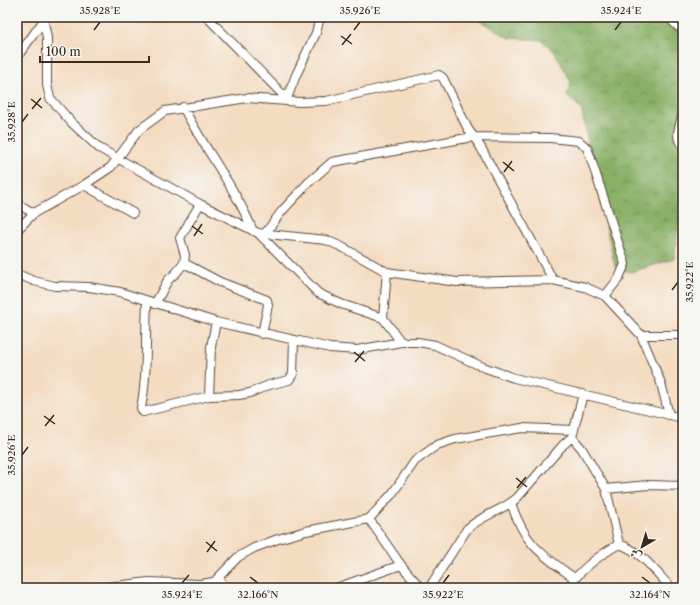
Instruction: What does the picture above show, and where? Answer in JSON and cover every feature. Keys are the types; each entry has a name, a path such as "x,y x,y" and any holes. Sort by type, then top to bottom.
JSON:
{"street":[{"path":"207,17 287,100"},
{"path":"287,100 296,75 316,34 320,17"},
{"path":"668,17 683,31"},
{"path":"17,57 43,18"},
{"path":"43,18 48,53 47,85 50,98 71,122 99,148 200,204 258,233 326,240 342,247 387,272 457,282 553,280 585,287 605,296 641,335 661,383 669,415"},
{"path":"17,230 34,213 84,185 111,167 119,159 132,138 147,123 165,111 247,98 312,102 345,98 439,75 443,78 453,101 553,280"},
{"path":"183,107 203,145 258,233 318,292 341,304 383,318 401,342"},
{"path":"683,113 678,140 683,145"},
{"path":"258,233 282,211 308,183 332,162 474,137 550,138 579,141 584,143 590,156 625,264 619,278 605,296"},
{"path":"84,185 133,213"},
{"path":"17,204 34,213"},
{"path":"200,204 180,238 185,255 184,262 151,303 145,342 146,375 142,411 144,412 209,396 239,395 289,380 293,374 294,340"},
{"path":"184,262 220,282 266,300 268,305 262,334"},
{"path":"383,318 387,272"},
{"path":"17,274 34,281 55,286 89,287 120,292 151,303 216,322 262,334 330,348 357,350 401,342 418,342 435,345 483,367 514,378 683,418"},
{"path":"209,396 211,347 216,322"},
{"path":"641,335 683,335"},
{"path":"429,588 467,529 484,516 511,503 527,488 573,434 583,394"},
{"path":"100,588 148,582 200,584 214,582 219,579 238,558 278,539 306,531 369,519 392,494 415,461 437,445 455,439 522,428 573,434"},
{"path":"573,434 606,489 619,544"},
{"path":"606,489 648,485 683,486"},
{"path":"511,503 518,524 532,545 574,578"},
{"path":"369,519 401,565 421,588"},
{"path":"568,588 574,578 602,554 619,544 631,548 639,554 671,588"},
{"path":"336,588 401,565"},
{"path":"219,579 227,588"}],"green space":[{"path":"475,17 668,17 683,32 683,97 675,137 683,149 683,194 674,259 631,272 615,267 581,108 567,96 571,82 554,51 541,40 509,38"}]}
